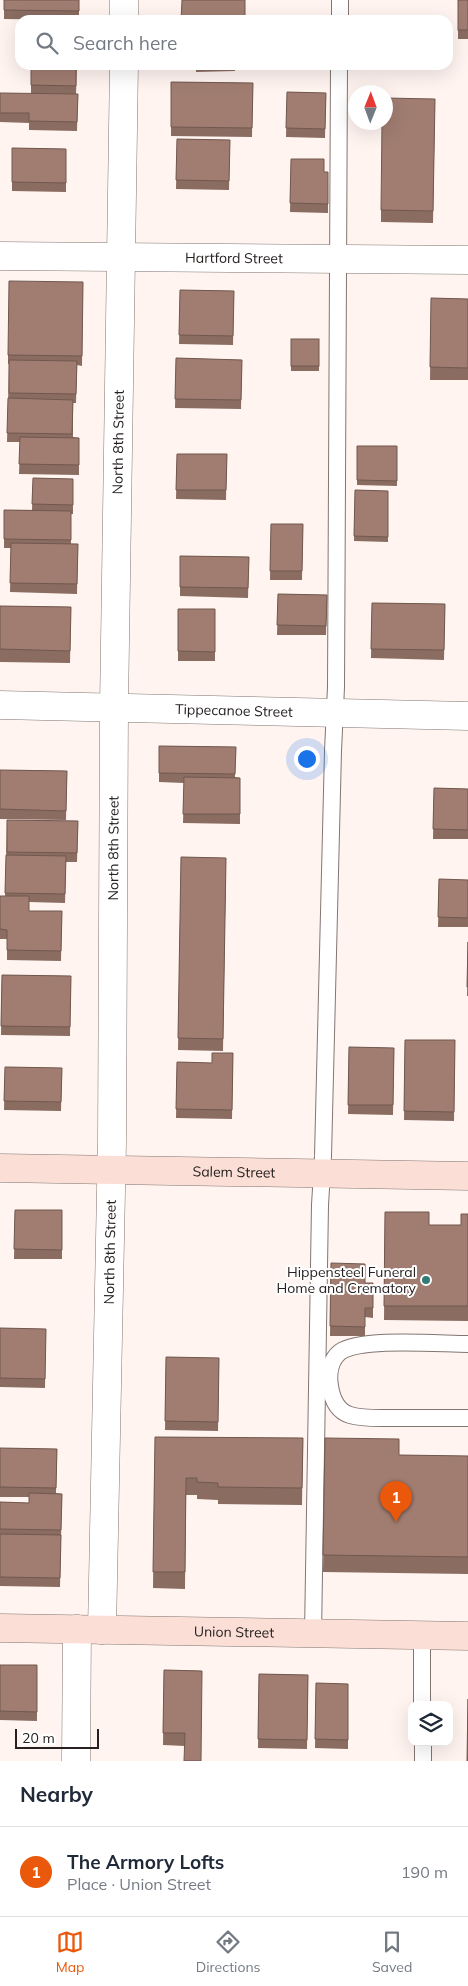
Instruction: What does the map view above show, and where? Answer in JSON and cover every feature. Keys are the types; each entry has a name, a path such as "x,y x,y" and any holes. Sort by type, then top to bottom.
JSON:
{"main road":[{"name":"Salem Street","path":"0,1168 468,1176"},
{"name":"Union Street","path":"0,1628 468,1636"}],"street":[{"path":"124,0 124,15"},
{"name":"North 8th Street","path":"76,1761 89,1629 110,1170 114,707 124,70"},
{"name":"Hartford Street","path":"0,256 468,260"},
{"name":"Tippecanoe Street","path":"0,705 468,716"}],"lane":[{"path":"340,0 340,15"},
{"path":"313,1634 322,1174 333,751 336,712 339,70"},
{"path":"468,1344 369,1343 351,1347 340,1352 331,1362 329,1379 331,1396 338,1407 350,1415 367,1418 468,1418"},
{"path":"422,1635 422,1701"},
{"path":"423,1746 423,1761"}],"building":[{"path":"4,0 79,0 79,11 4,10"},
{"path":"182,0 245,0 245,15 181,15"},
{"path":"458,0 468,0 468,30 458,30"},
{"path":"31,70 76,70 76,86 31,85"},
{"path":"171,82 253,83 252,128 171,127"},
{"path":"287,92 326,93 325,129 286,128"},
{"path":"0,93 78,94 77,122 29,121 29,113 0,113"},
{"path":"393,98 435,99 433,211 381,210 382,130 393,130"},
{"path":"177,139 230,140 229,181 176,180"},
{"path":"12,148 66,149 66,183 12,182"},
{"path":"291,159 324,159 324,172 328,172 328,204 290,203"},
{"path":"9,281 83,282 82,356 8,355"},
{"path":"180,290 234,291 233,336 179,335"},
{"path":"431,298 468,299 468,368 430,367"},
{"path":"291,339 319,339 319,366 291,366"},
{"path":"176,358 242,360 241,400 175,399"},
{"path":"9,360 77,361 76,394 9,393"},
{"path":"8,398 73,400 72,434 7,433"},
{"path":"20,437 79,438 79,465 19,464"},
{"path":"357,446 397,446 397,481 357,480"},
{"path":"177,454 227,454 226,490 176,490"},
{"path":"33,478 73,479 73,505 32,504"},
{"path":"355,490 388,491 388,537 354,536"},
{"path":"4,510 71,511 71,540 4,539"},
{"path":"271,524 303,524 302,571 270,571"},
{"path":"11,543 78,544 77,584 10,583"},
{"path":"180,556 249,557 248,588 180,587"},
{"path":"278,594 327,595 326,626 277,625"},
{"path":"372,603 445,604 444,650 371,649"},
{"path":"0,606 71,607 70,651 0,649"},
{"path":"178,609 215,609 215,652 178,651"},
{"path":"159,746 236,747 235,774 159,773"},
{"path":"0,770 67,771 66,811 0,809"},
{"path":"184,777 240,778 240,814 183,814"},
{"path":"434,788 468,789 468,830 433,829"},
{"path":"7,820 78,821 77,853 7,852"},
{"path":"6,855 66,856 65,894 5,893"},
{"path":"181,857 226,858 223,1039 178,1038"},
{"path":"439,879 468,880 468,918 438,917"},
{"path":"0,896 29,896 29,911 62,911 61,951 7,950 7,930 0,929"},
{"path":"468,942 468,987 467,987"},
{"path":"2,975 71,976 70,1027 1,1026"},
{"path":"405,1040 455,1040 454,1112 404,1111"},
{"path":"349,1047 394,1048 393,1105 348,1105"},
{"path":"212,1053 233,1053 232,1110 176,1109 177,1062 212,1063"},
{"path":"5,1067 62,1068 61,1102 4,1101"},
{"path":"15,1210 62,1210 62,1250 14,1249"},
{"name":"Hippensteel Funeral Home and Crematory","path":"385,1212 429,1212 429,1225 461,1225 461,1214 468,1214 468,1306 384,1306"},
{"path":"331,1263 365,1264 365,1283 373,1283 373,1308 365,1308 365,1327 330,1326"},
{"path":"0,1328 46,1329 45,1379 0,1378"},
{"path":"166,1357 219,1358 218,1422 165,1421"},
{"path":"155,1437 303,1438 302,1488 218,1487 218,1483 197,1482 197,1478 186,1478 185,1572 153,1572"},
{"path":"325,1438 399,1439 399,1455 468,1456 468,1557 323,1555"},
{"path":"0,1448 57,1449 56,1488 0,1487"},
{"path":"29,1493 62,1494 61,1530 0,1529 0,1502 29,1503"},
{"path":"0,1534 61,1535 60,1578 0,1577"},
{"path":"0,1665 37,1665 37,1712 0,1711"},
{"path":"164,1670 202,1671 201,1761 184,1761 185,1733 163,1733"},
{"path":"259,1674 308,1675 307,1740 258,1739"},
{"path":"316,1683 348,1684 348,1740 315,1739"},
{"path":"468,1699 468,1761 467,1761"}],"place":[{"name":"Hippensteel Funeral Home and Crematory","path":"426,1280"},
{"name":"The Armory Lofts","path":"396,1522"}]}
